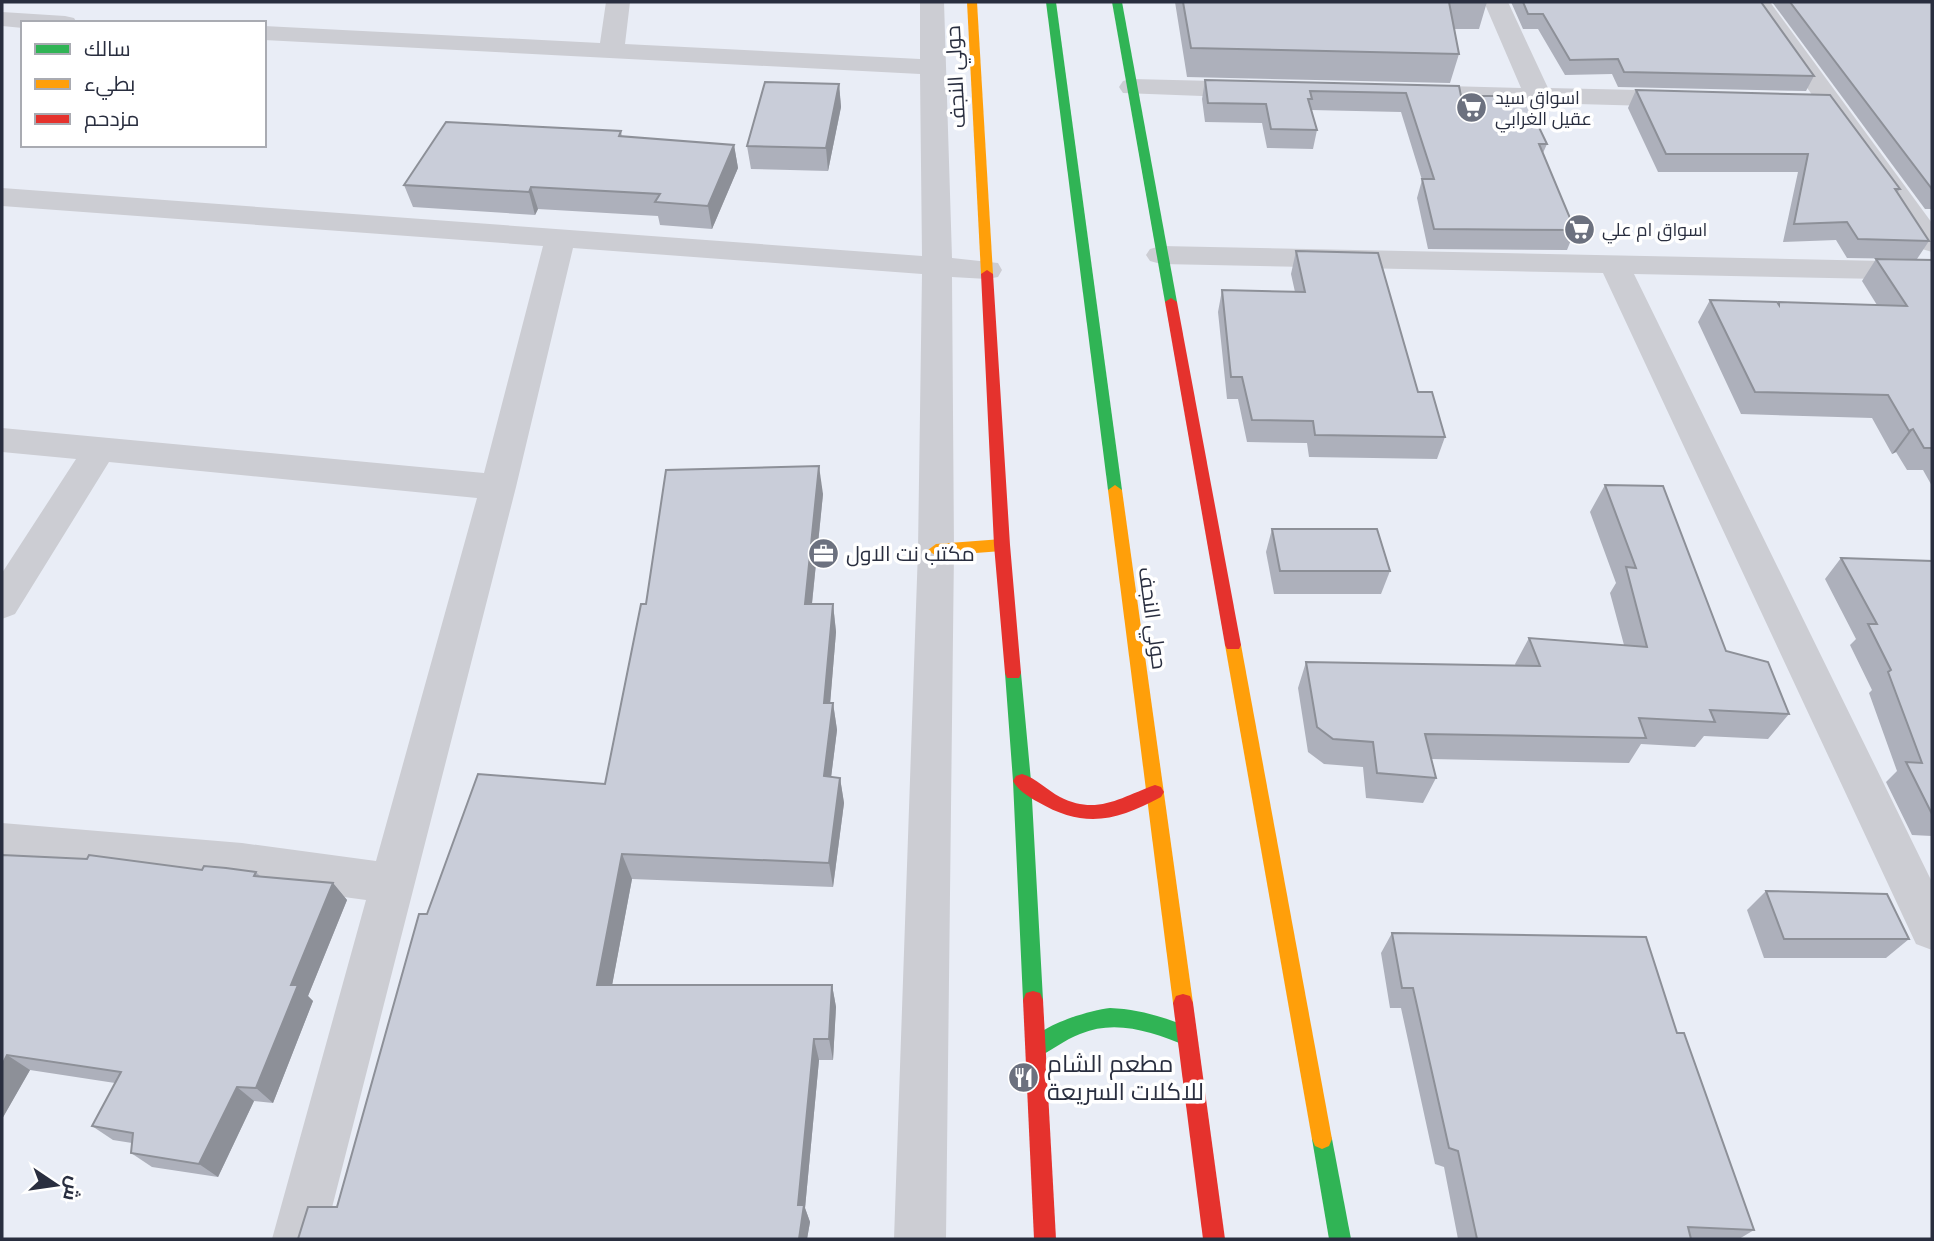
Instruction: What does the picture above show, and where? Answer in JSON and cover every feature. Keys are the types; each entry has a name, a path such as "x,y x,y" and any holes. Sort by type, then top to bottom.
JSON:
{"main road":[{"name":"حولي النجف","path":"972,2 1002,545 1022,781 1045,1239"},
{"name":"حولي النجف","path":"1051,2 1214,1239"},
{"path":"1117,2 1340,1239"},
{"path":"936,550 1002,545"},
{"path":"1022,781 1040,798 1061,809 1087,814 1112,813 1136,805 1155,792"},
{"path":"1036,1048 1062,1028 1092,1017 1113,1016 1156,1021 1187,1036"}],"street":[{"path":"2,17 17,2"},
{"path":"611,51 618,2"},
{"path":"920,1239 936,550 937,267 932,2"},
{"path":"1496,2 1538,96"},
{"path":"1758,2 1932,243"},
{"path":"2,17 44,21"},
{"path":"266,33 933,67"},
{"path":"1132,87 1285,90"},
{"path":"1381,93 1705,100"},
{"path":"1803,102 1831,102"},
{"path":"2,197 987,270"},
{"path":"298,1239 498,487 559,239"},
{"path":"1161,255 1932,271"},
{"path":"1614,264 1932,929"},
{"path":"2,440 498,487"},
{"path":"2,604 100,449"},
{"path":"2,842 242,863 391,883"}],"building":[{"path":"1183,2 1449,2 1459,54 1191,48"},
{"path":"1523,2 1761,2 1814,76 1624,72 1618,59 1570,60 1543,14 1528,14"},
{"path":"1790,2 1932,2 1932,189"},
{"path":"1205,80 1459,86 1461,96 1524,96 1547,144 1539,144 1575,230 1434,229 1422,179 1434,179 1406,93 1310,91 1312,99 1308,99 1317,130 1271,129 1266,104 1208,103"},
{"path":"765,82 839,84 826,148 747,146"},
{"path":"1636,90 1830,95 1900,189 1895,189 1929,241 1858,239 1847,222 1794,224 1808,154 1666,154"},
{"path":"446,122 621,131 619,136 734,145 708,206 655,202 660,194 531,187 529,192 404,185"},
{"path":"1296,251 1378,253 1418,392 1432,392 1445,437 1315,435 1313,421 1252,420 1242,377 1231,377 1222,290 1305,292"},
{"path":"1876,259 1932,260 1932,448 1924,448 1913,429 1909,431 1888,395 1755,392 1710,300 1777,302 1779,305 1779,302 1907,306"},
{"path":"819,466 805,604 833,604 824,703 833,703 824,776 840,778 829,863 622,854 597,985 832,985 829,1039 814,1039 798,1205 804,1205 799,1239 298,1239 308,1207 337,1207 419,914 427,914 478,774 605,784 641,604 646,604 666,470"},
{"path":"1605,485 1663,486 1726,651 1768,662 1789,714 1710,710 1715,722 1639,718 1646,738 1425,734 1436,778 1377,773 1373,742 1333,739 1317,727 1306,662 1540,666 1529,638 1647,647 1626,567 1636,568"},
{"path":"1272,529 1377,529 1390,571 1280,571"},
{"path":"1841,558 1932,561 1932,814 1906,762 1922,763 1888,672 1891,670 1868,624 1877,624"},
{"path":"2,855 87,859 89,855 202,870 204,866 226,868 256,872 254,876 333,883 291,985 298,985 256,1088 237,1087 199,1164 131,1153 133,1133 92,1126 121,1072 7,1055 2,1065"},
{"path":"1766,891 1887,894 1909,939 1784,939"},
{"path":"1392,933 1646,937 1677,1033 1684,1033 1754,1230 1688,1227 1691,1239 1477,1239 1458,1151 1449,1148 1413,988 1402,988"}],"traffic: fast":[{"path":"1051,2 1115,490"},
{"path":"1117,2 1171,302"},
{"path":"1013,673 1022,781 1033,1000"},
{"path":"1036,1048 1075,1026 1110,1017 1146,1021 1187,1036"},
{"path":"1322,1139 1340,1239"}],"traffic: slow":[{"path":"972,2 987,274"},
{"path":"1115,490 1183,1003"},
{"path":"936,550 1002,545"},
{"path":"1233,645 1322,1139"}],"traffic: jam":[{"path":"987,274 1002,545 1013,673"},
{"path":"1171,302 1233,645"},
{"path":"1022,781 1055,803 1086,812 1119,809 1155,792"},
{"path":"1033,1000 1045,1239"},
{"path":"1183,1003 1214,1239"}],"place":[{"name":"اسواق سيد عقيل الغرابي","path":"1472,107"},
{"name":"اسواق ام علي","path":"1579,229"},
{"name":"مكتب نت الاول","path":"823,553"},
{"name":"مطعم الشام للاكلات السريعة","path":"1024,1077"}]}
